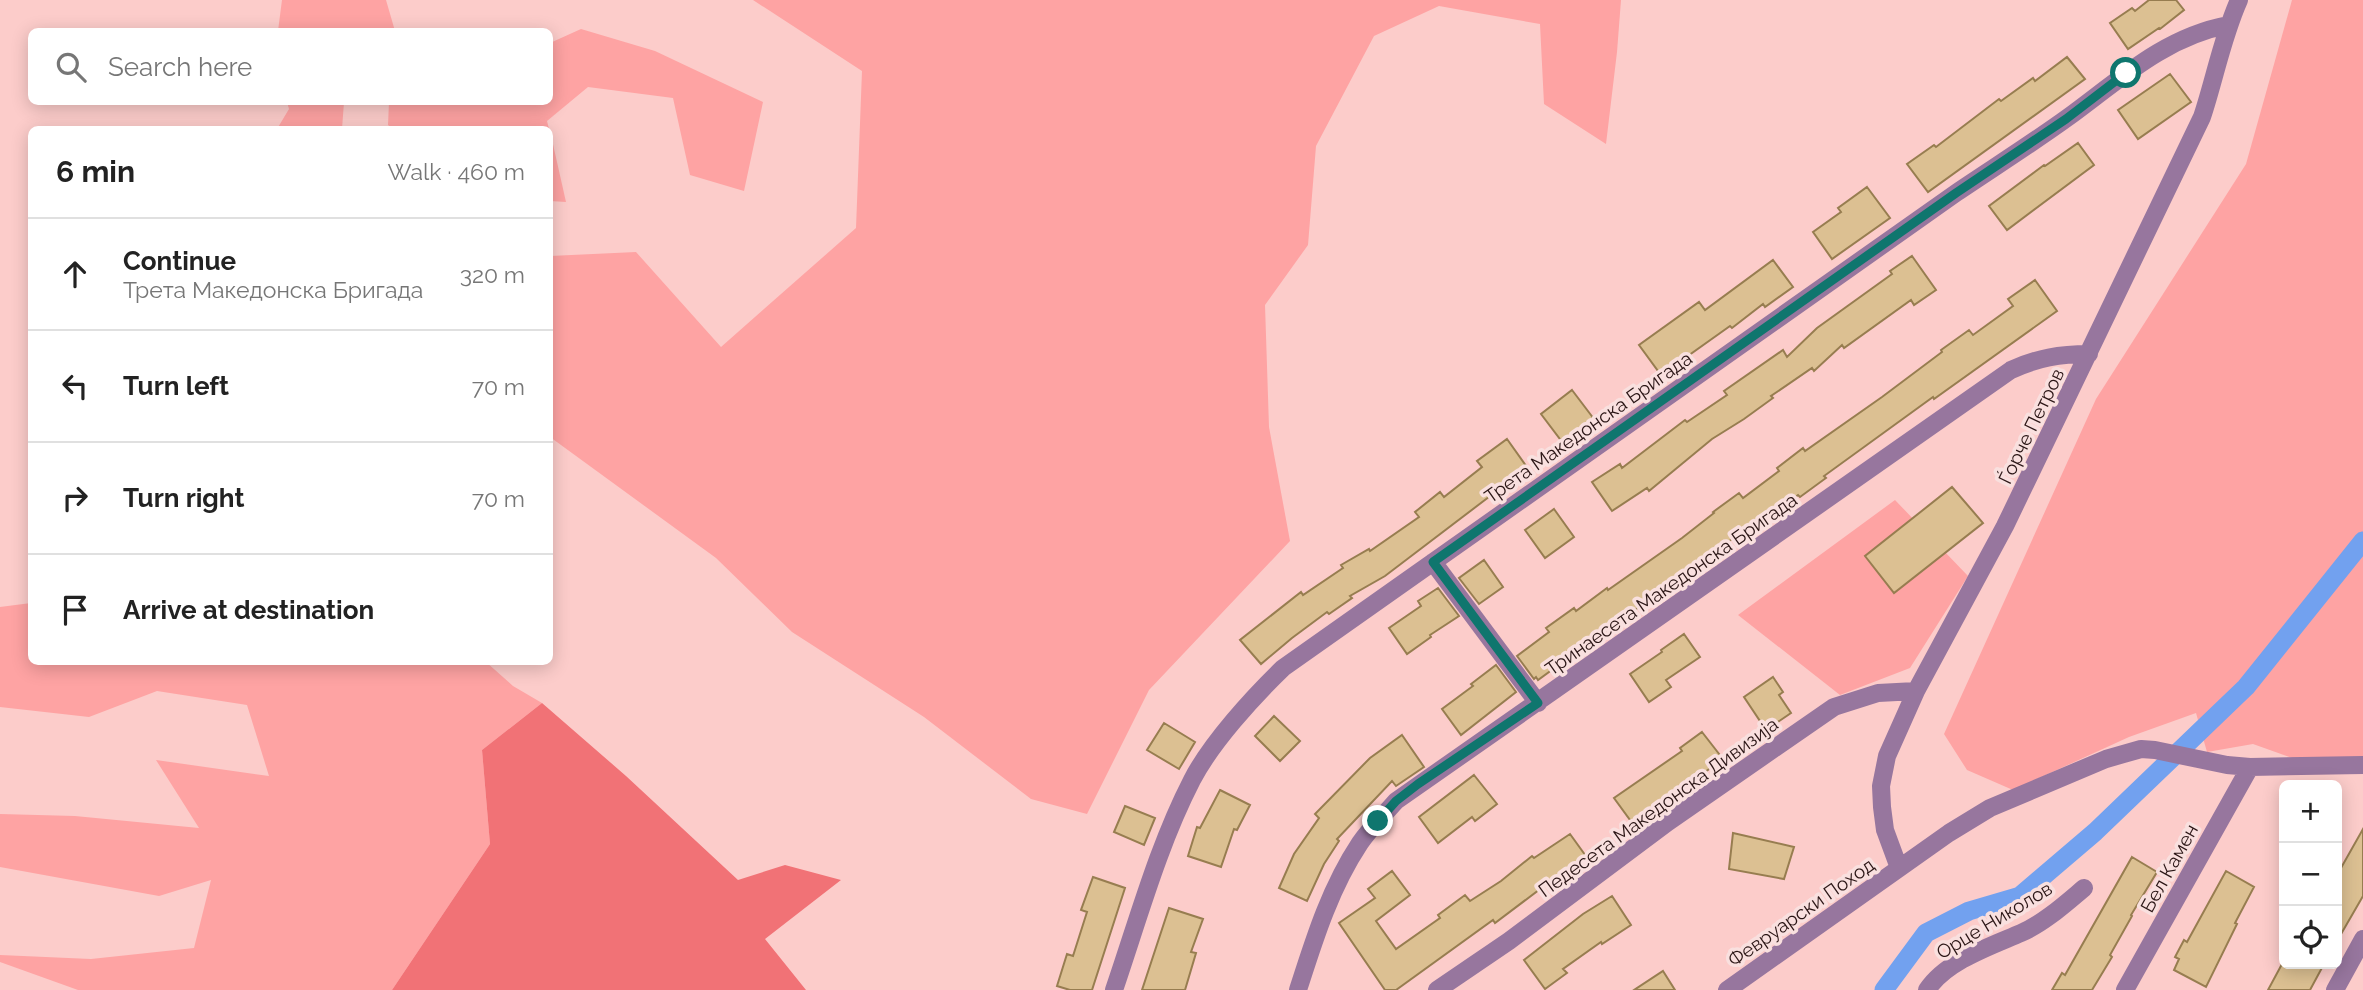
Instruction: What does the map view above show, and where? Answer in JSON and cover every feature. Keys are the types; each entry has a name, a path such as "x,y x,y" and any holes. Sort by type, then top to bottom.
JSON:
{"street":[{"name":"Ѓорче Петров","path":"1899,868 1885,830 1881,786 1887,756 1916,691 2005,526 2202,117 2228,25 2239,0"},
{"name":"Трета Македонска Бригада","path":"1114,990 1171,828 1193,778 1216,744 1283,668 1956,193 2066,119 2126,73 2182,38 2228,25"},
{"name":"Тринаесета Македонска Бригада","path":"1298,990 1321,919 1360,843 1396,801 2011,370 2041,358 2065,354 2089,355"},
{"path":"1433,562 1538,703"},
{"name":"Педесета Македонска Дивизија","path":"1437,990 1509,941 1668,822 1834,707 1878,693 1916,691"},
{"name":"Февруарски Поход","path":"1727,990 1899,868 1990,808 2106,760 2140,749 2250,767"},
{"path":"2250,767 2363,765"},
{"name":"Бел Камен","path":"2125,990 2250,767"},
{"name":"Орце Николов","path":"1927,990 1965,958 2023,933 2084,888"},
{"path":"2335,990 2363,939"}],"shaded area":[{"path":"282,0 386,0 394,28 278,28"},
{"path":"753,0 1621,0 1606,144 1544,104 1540,24 1439,6 1374,36 1316,146 1308,245 1265,305 1269,427 1290,541 1149,690 1087,814 1031,799 924,717 792,632 716,558 553,439 553,256 636,252 721,347 856,228 862,71"},
{"path":"2292,0 2363,0 2363,757 2306,763 2253,744 2207,752 2196,713 2129,737 2013,790 1967,770 1944,734 2096,399 2246,164"},
{"path":"581,29 655,51 763,102 744,191 690,175 673,98 588,87 547,121 548,126 388,125 389,105 553,105 553,42"},
{"path":"288,105 344,105 342,126 279,126 289,109"},
{"path":"553,144 566,202 553,201"},
{"path":"1895,500 1968,576 1910,668 1840,695 1738,615"},
{"path":"28,603 28,665 489,665 513,686 542,703 482,750 490,844 392,990 78,990 0,962 0,955 91,959 194,948 211,880 159,896 0,867 0,814 75,816 199,828 156,760 269,776 247,705 157,691 89,717 0,707 0,607"},
{"path":"542,703 626,776 738,880 785,865 841,880 765,939 806,990 392,990 490,844 482,750"}],"building":[{"path":"2149,0 2176,0 2184,10 2128,49 2110,23 2132,8 2135,11"},
{"path":"2067,57 2085,79 1928,192 1907,164 1934,145 1936,147 1999,99 2001,101 2033,78 2035,81"},
{"path":"2170,74 2191,102 2138,139 2118,110"},
{"path":"2078,143 2094,165 2007,230 1989,206"},
{"path":"1867,187 1890,218 1832,259 1813,232 1841,212 1838,208"},
{"path":"1912,256 1936,290 1914,305 1911,300 1844,348 1842,345 1814,371 1812,368 1771,396 1773,398 1712,439 1649,491 1647,488 1612,511 1592,482 1620,464 1622,468 1685,420 1687,422 1727,395 1724,391 1783,350 1787,357 1817,328 1892,274 1890,271"},
{"path":"1773,260 1793,287 1765,307 1763,304 1732,328 1730,326 1661,375 1639,345 1699,302 1705,310"},
{"path":"2035,280 2057,311 1934,399 1933,397 1824,476 1826,478 1800,497 1798,495 1765,520 1763,517 1603,635 1600,630 1562,658 1564,661 1538,680 1536,677 1534,679 1517,656 1549,632 1546,628 1574,608 1576,611 1607,588 1608,590 1682,538 1739,493 1743,498 1779,471 1777,468 1803,448 1805,451 1882,397 1969,330 1973,335 2013,306 2008,299"},
{"path":"1572,390 1597,423 1566,447 1541,414"},
{"path":"1507,439 1529,470 1498,490 1385,576 1350,596 1352,598 1329,614 1327,612 1261,664 1240,640 1301,592 1303,595 1343,568 1341,565 1369,549 1370,551 1419,517 1415,512 1440,492 1444,497 1482,467 1477,461"},
{"path":"1952,487 1983,523 1894,593 1865,556"},
{"path":"1554,509 1574,537 1545,558 1525,530"},
{"path":"1484,560 1503,587 1479,604 1459,578"},
{"path":"1438,588 1459,616 1407,654 1389,628 1421,606 1418,601"},
{"path":"1684,634 1700,657 1666,680 1671,687 1649,702 1630,674"},
{"path":"1496,665 1516,692 1461,735 1442,709"},
{"path":"1773,677 1783,692 1779,695 1791,713 1766,730 1744,697"},
{"path":"1274,716 1300,741 1280,761 1255,736"},
{"path":"1164,723 1195,742 1179,769 1147,750"},
{"path":"1702,732 1723,759 1633,824 1614,798 1682,751 1680,748"},
{"path":"1402,735 1424,767 1396,786 1392,781 1337,839 1339,841 1324,864 1307,901 1279,888 1294,854 1319,818 1315,814 1370,758"},
{"path":"1474,775 1497,804 1475,821 1472,817 1438,843 1419,817"},
{"path":"1220,790 1250,805 1237,830 1234,829 1221,867 1188,856 1197,827 1200,828"},
{"path":"1125,806 1155,818 1144,845 1114,832"},
{"path":"2363,829 2363,896 2342,932 2342,906 2342,866"},
{"path":"1733,833 1794,847 1784,879 1729,869"},
{"path":"1570,834 1588,859 1557,880 1556,877 1495,923 1493,920 1396,990 1385,990 1339,923 1375,898 1368,889 1392,871 1410,895 1376,921 1396,949 1440,918 1438,915 1465,895 1470,901 1532,856 1534,858"},
{"path":"2132,857 2157,872 2131,915 2110,955 2112,957 2092,990 2052,990 2062,973 2065,975"},
{"path":"2226,871 2254,887 2206,987 2174,970 2179,959 2175,957 2184,940 2187,942"},
{"path":"1093,877 1125,888 1092,990 1070,990 1057,986 1067,954 1073,956 1087,912 1081,910"},
{"path":"1612,896 1631,925 1563,969 1567,973 1545,989 1524,960 1583,914"},
{"path":"1169,908 1203,919 1191,952 1196,953 1185,990 1142,990"},
{"path":"2279,969 2321,969 2310,990 2268,990"},
{"path":"1663,971 1675,990 1634,990"}],"waterway":[{"path":"1884,990 1926,933 1969,911 2020,896 2095,832 2246,687 2363,541"}],"route":[{"path":"1378,821 1396,801 1418,784 1538,703 1433,562 1956,193 2066,119 2126,73"}]}
